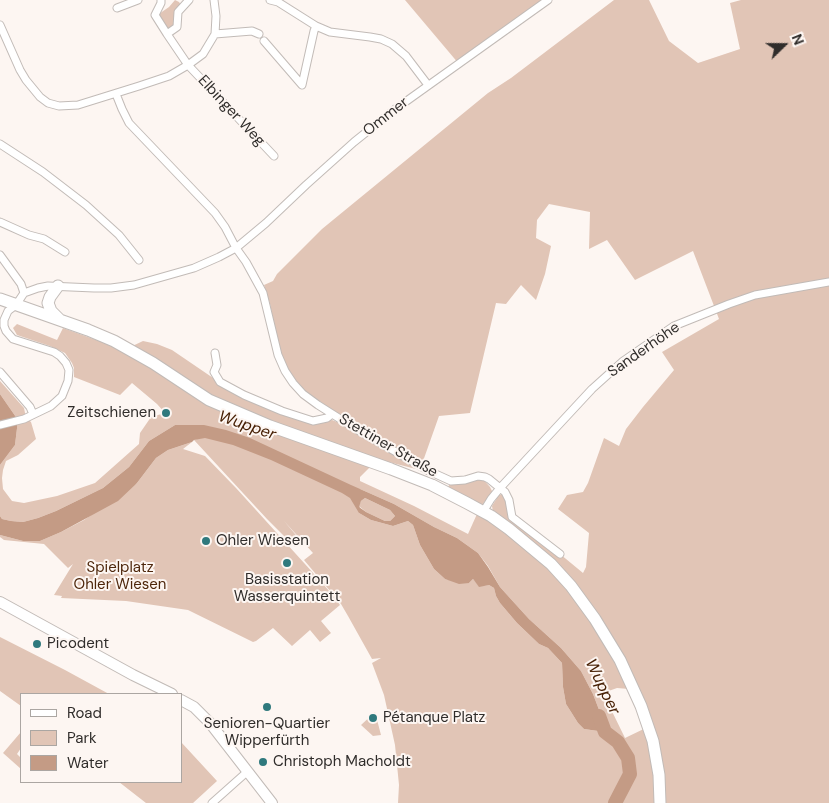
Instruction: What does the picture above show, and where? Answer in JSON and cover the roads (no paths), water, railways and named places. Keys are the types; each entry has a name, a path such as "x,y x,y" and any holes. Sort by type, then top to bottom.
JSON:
{"main road":[{"path":"58,286 48,303 51,311 61,320"},
{"path":"0,299 12,308 61,320 114,341 209,400 270,426 398,471 451,494 500,522 519,536 551,564 577,594 601,627 625,671 647,721 653,742 659,774 660,803"},
{"path":"0,602 170,693"},
{"path":"182,701 194,707 206,718 272,803"}],"street":[{"path":"117,8 138,0"},
{"name":"Elbinger Weg","path":"161,0 155,15 188,65 274,156"},
{"path":"167,34 177,26 178,12 189,0"},
{"path":"0,25 26,80 40,97 48,103 59,106 78,105 169,76 203,54 215,34 216,16 214,0"},
{"path":"270,0 278,2 316,26 330,32 370,37 392,44 406,56 428,85"},
{"name":"Ommer","path":"24,293 42,287 111,288 134,285 194,268 236,248 354,142 394,110 548,0"},
{"path":"264,41 302,85 316,26"},
{"path":"215,34 252,31 259,34"},
{"name":"Stettiner Straße","path":"116,94 129,123 215,213 225,227 263,293 276,348 285,371 303,394 332,414 439,476 455,481 478,476 485,477 500,488"},
{"path":"0,144 43,172 104,220 139,260"},
{"path":"0,222 29,236 44,239 65,252"},
{"path":"0,255 21,284 24,293 4,320 7,334 12,339 58,354 68,367 69,374 62,396 51,406 24,419 0,425"},
{"name":"Sanderhöhe","path":"500,488 592,389 622,362 674,326 729,304 755,296 829,282"},
{"name":"Stettiner Straße","path":"215,353 217,365 214,372 220,382 244,396 313,421 327,418 332,414"},
{"path":"0,372 30,407 33,414"},
{"path":"483,512 500,488 510,500 512,517 560,554"},
{"path":"212,803 248,771"}],"water":[{"path":"0,394 18,420 15,445 0,465"},
{"path":"175,425 204,425 226,430 250,438 394,504 457,538 478,553 500,587 529,619 561,648 581,671 593,694 606,728 605,732 584,729 578,723 566,704 562,663 548,648 539,644 517,623 500,603 494,588 489,585 479,587 473,579 469,583 459,584 445,579 434,569 420,545 413,525 408,521 393,526 371,520 359,513 350,498 342,493 271,460 233,445 205,438 168,450 156,458 137,483 118,501 61,532 40,541 23,541 0,535 0,516 2,519 23,522 38,518 103,488 129,467 149,441","holes":["365,498 390,510 395,516 390,521 385,521 359,507 361,501"]}],"waterway":[{"name":"Wupper","path":"599,716 605,732 618,742 628,758 630,774 615,803"}],"place":[{"name":"Zeitschienen","path":"166,413"},
{"name":"Ohler Wiesen","path":"206,541"},
{"name":"Basisstation Wasserquintett","path":"287,563"},
{"name":"Picodent","path":"37,644"},
{"name":"Senioren-Quartier Wipperfürth","path":"267,707"},
{"name":"Pétanque Platz","path":"373,718"},
{"name":"Christoph Macholdt","path":"263,762"}],"park label":[{"name":"Spielplatz Ohler Wiesen","path":"120,576"}]}
